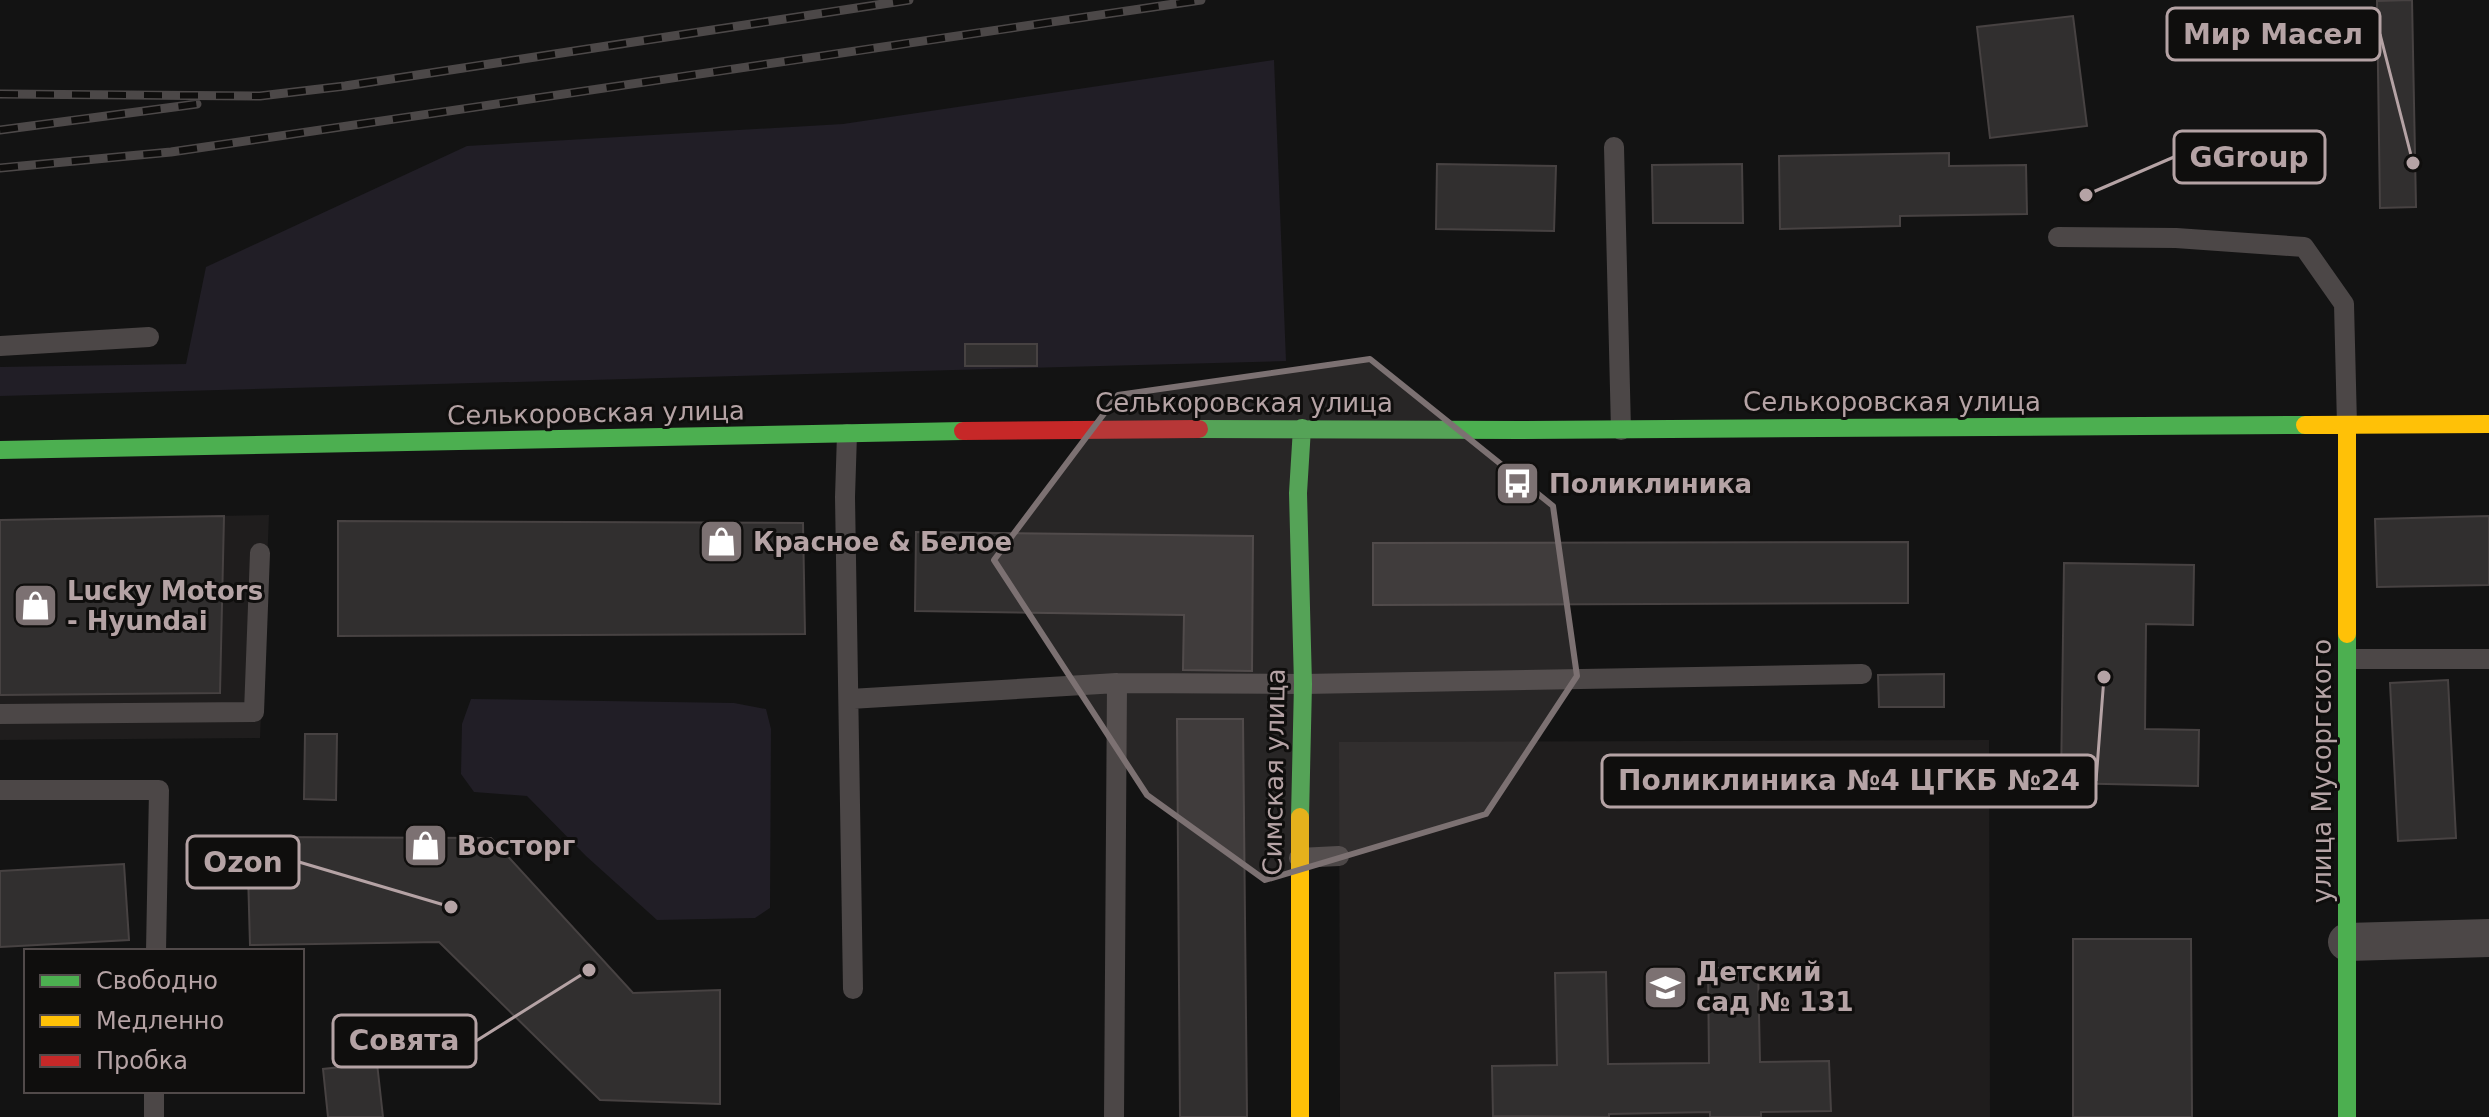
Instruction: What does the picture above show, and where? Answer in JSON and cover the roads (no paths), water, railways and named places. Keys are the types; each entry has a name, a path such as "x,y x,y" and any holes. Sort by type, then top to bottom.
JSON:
{"main road":[{"name":"Селькоровская улица","path":"0,450 1048,429 1621,430 2489,424"},
{"name":"улица Мусоргского","path":"2347,425 2347,1117"},
{"name":"Симская улица","path":"1300,1117 1299,858 1303,684 1298,493 1302,428"}],"street":[{"path":"2347,942 2489,938"}],"lane":[{"path":"1614,147 1621,430"},
{"path":"2058,237 2176,238 2304,247 2344,304 2347,425"},
{"path":"0,346 149,337"},
{"path":"847,434 845,497 853,989"},
{"path":"0,714 254,712 260,553"},
{"path":"2348,659 2489,659"},
{"path":"850,699 1117,683 1303,684 1862,674"},
{"path":"1114,1117 1117,683"},
{"path":"0,790 159,790 156,949"},
{"path":"1299,858 1339,856"},
{"path":"154,1093 154,1117"}],"railway":[{"path":"0,94 260,96 345,86 909,0"},
{"path":"0,168 171,152 1201,0"},
{"path":"0,130 197,104"}],"place":[{"name":"Мир Масел","path":"2413,163"},
{"name":"GGroup","path":"2086,195"},
{"name":"Поликлиника","path":"1518,484"},
{"name":"Красное & Белое","path":"722,542"},
{"name":"Lucky Motors - Hyundai","path":"36,606"},
{"name":"Поликлиника №4 ЦГКБ №24","path":"2104,677"},
{"name":"Восторг","path":"426,846"},
{"name":"Ozon","path":"451,907"},
{"name":"Совята","path":"589,970"},
{"name":"Детский сад № 131","path":"1665,987"}]}
